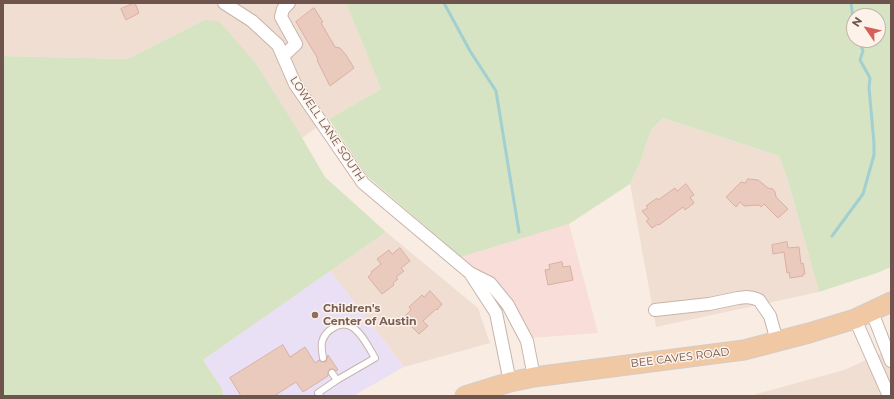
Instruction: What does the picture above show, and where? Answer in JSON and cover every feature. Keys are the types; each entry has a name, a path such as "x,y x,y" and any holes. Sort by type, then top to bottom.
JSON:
{"main road":[{"name":"BEE CAVES ROAD","path":"464,396 510,382 534,377 744,350 855,319 891,302"}],"street":[{"name":"LOWELL LANE SOUTH","path":"224,3 252,21 278,45 295,84 363,183 470,273 490,283 508,305 527,341 534,377"},
{"path":"283,56 296,44 281,17 283,9 289,3"},
{"name":"LOWELL LANE SOUTH","path":"470,273 496,313 510,382"},
{"path":"655,310 709,304 738,298 753,298 759,300 770,316 777,342"},
{"path":"872,312 891,361"},
{"path":"855,319 889,396"}],"lane":[{"path":"320,396 318,393 375,358 357,331 346,324 338,326 327,333 322,341 323,358"},
{"path":"332,373 337,380"}],"shaded area":[{"path":"3,3 346,3 381,89 329,119 302,138 257,65 204,20 127,59 3,56"},
{"path":"663,118 779,156 788,181 819,292 656,327 630,184 640,163 651,130"},
{"path":"569,224 598,333 530,338 506,298 461,257"},
{"path":"386,232 478,308 490,343 404,367 330,271"},
{"name":"Children's Center of Austin","path":"330,271 404,367 353,396 224,396 221,387 203,360"},
{"path":"891,349 891,396 749,396 844,370"}],"green space":[{"path":"346,3 891,3 891,267 819,292 788,181 779,156 663,118 651,130 640,163 630,184 569,224 461,257 367,176 329,119 381,89"},
{"path":"204,20 219,21 257,65 325,177 386,232 203,360 221,387 224,396 3,396 3,56 127,59"}],"building":[{"path":"135,3 139,13 126,20 121,9"},
{"path":"314,8 323,22 321,23 335,47 340,48 354,68 330,86 317,60 318,59 296,22"},
{"path":"748,179 758,180 768,188 773,189 776,197 788,209 778,218 764,204 761,207 759,205 744,206 740,202 736,207 726,197 741,182 745,183"},
{"path":"686,184 694,195 690,197 694,203 685,210 683,207 659,225 658,224 652,228 646,221 649,219 642,211 648,208 646,206 657,198 658,200 675,188 677,191"},
{"path":"787,242 788,248 799,247 801,264 803,263 805,274 803,274 803,276 790,278 789,272 787,273 784,252 773,254 772,245"},
{"path":"400,248 410,261 401,268 404,271 396,277 398,279 393,283 394,285 382,294 368,277 372,273 371,272 381,264 377,259 389,250 392,254"},
{"path":"562,262 563,267 570,266 573,280 548,285 545,270 550,269 549,265"},
{"path":"430,291 442,304 423,321 428,326 419,334 403,318 411,310 409,307 422,295 424,297"},
{"path":"283,345 290,357 305,347 315,363 319,360 326,362 328,355 338,370 336,371 330,369 328,376 303,392 296,382 274,396 241,396 230,378"}],"waterway":[{"path":"444,3 470,51 496,91 519,232"},
{"path":"851,3 852,8"},
{"path":"832,236 863,194 874,155 869,88 870,78 860,60 863,51 862,48"}],"place":[{"name":"Children's Center of Austin","path":"315,315"}]}
